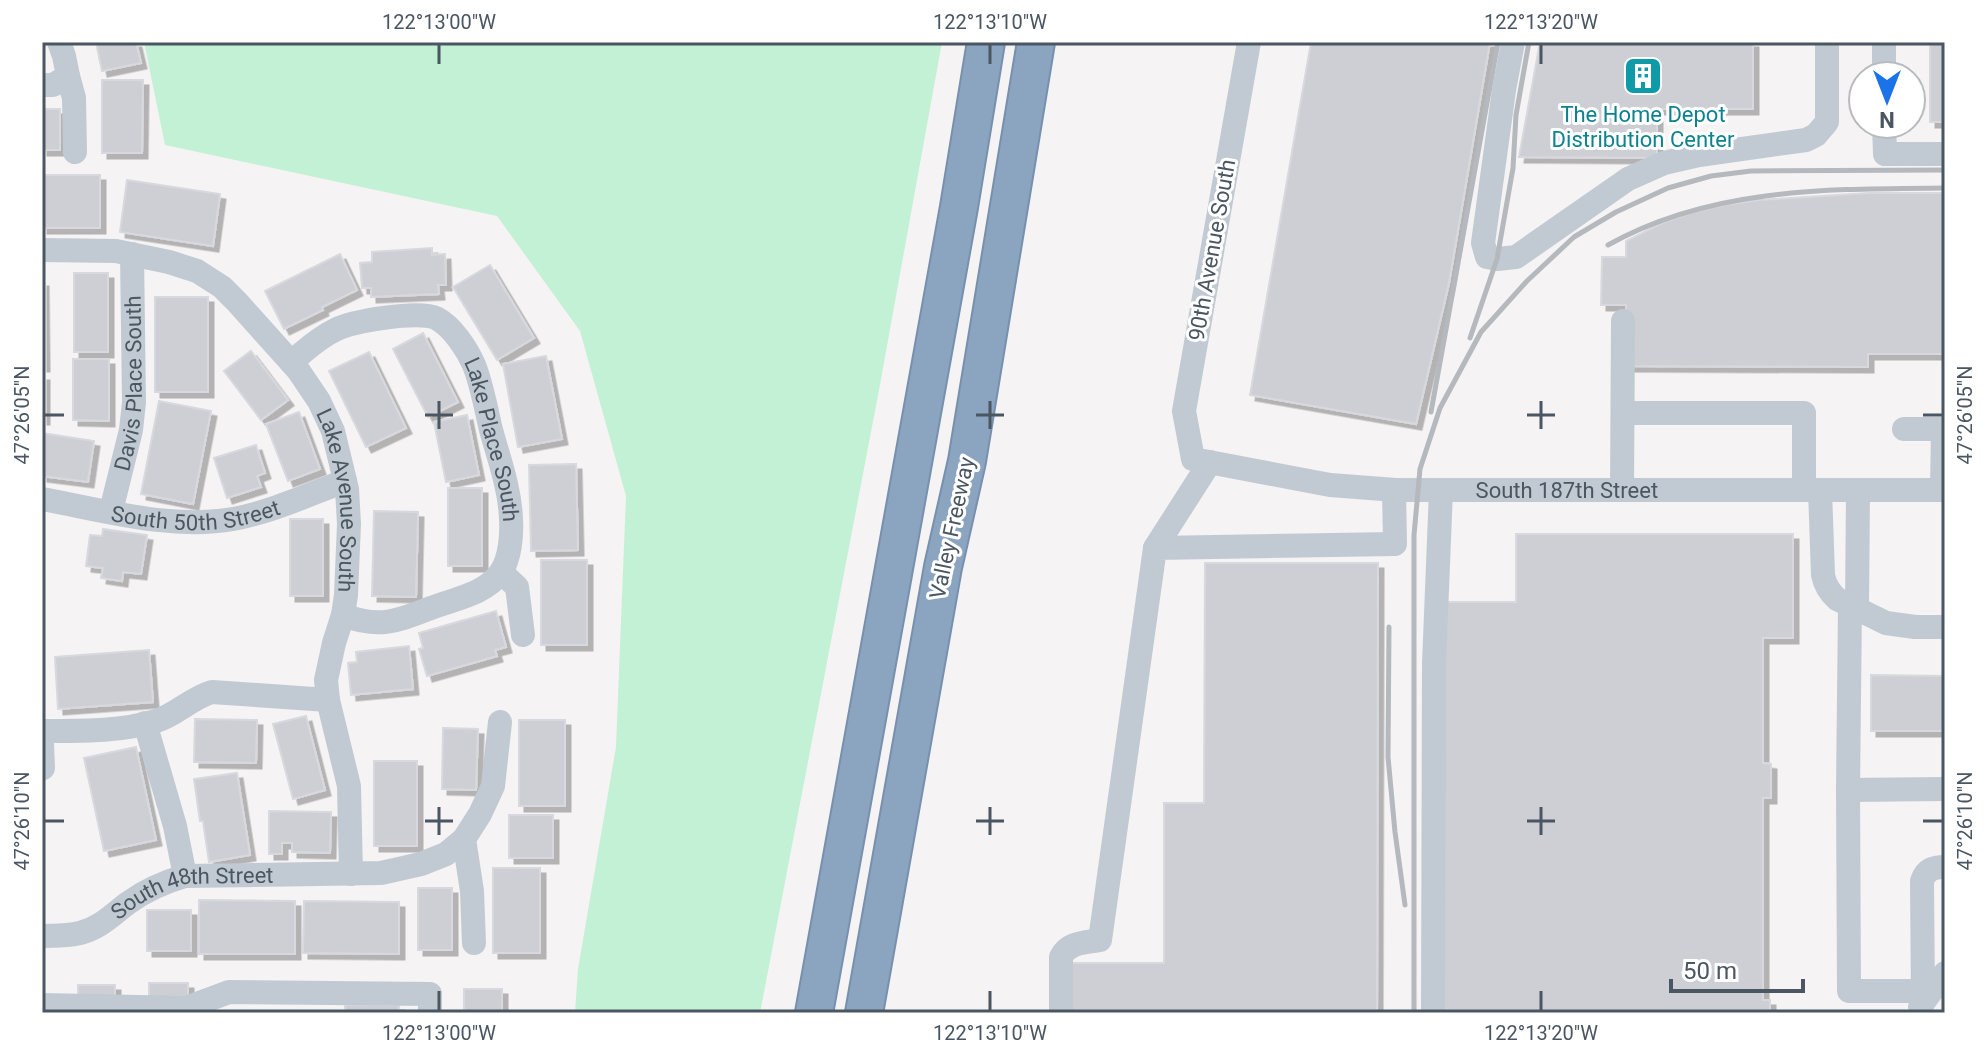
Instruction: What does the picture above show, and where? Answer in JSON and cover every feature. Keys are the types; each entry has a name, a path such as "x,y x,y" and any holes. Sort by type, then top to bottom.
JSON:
{"highway":[{"path":"814,1013 986,42"},
{"path":"830,1013 1000,42"},
{"name":"Valley Freeway","path":"864,1013 943,567 967,461 1036,42"},
{"path":"804,1013 827,936"}],"street":[{"path":"59,42 74,98 75,152"},
{"name":"90th Avenue South","path":"1202,460 1184,411 1249,42"},
{"path":"1513,42 1483,243 1487,257 1497,259 1516,257 1628,179 1664,163 1806,140 1816,135 1827,122 1827,42"},
{"path":"42,85 53,85 68,76"},
{"path":"1885,140 1885,154 1945,154"},
{"path":"42,250 132,254"},
{"name":"Lake Avenue South","path":"132,254 197,271 222,287 291,362 319,401 333,431 345,481 349,524 343,615 326,680 349,786 351,874"},
{"name":"Davis Place South","path":"111,511 131,430 134,402 132,254"},
{"name":"Lake Place South","path":"291,362 320,338 356,322 425,315 437,318 450,329 473,365 506,485 512,522 510,543 501,572"},
{"path":"1622,490 1623,321"},
{"path":"1623,413 1804,413 1825,584 1831,593 1886,623 1945,627"},
{"path":"1904,429 1944,429 1944,490"},
{"path":"1061,1013 1061,957 1070,946 1100,940 1155,548 1202,460"},
{"name":"South 187th Street","path":"1202,460 1330,485 1394,490 1944,490"},
{"name":"South 50th Street","path":"42,499 152,519 206,522 261,512 345,481"},
{"path":"1155,548 1395,544 1394,490"},
{"path":"1433,1013 1434,664 1441,490"},
{"path":"1858,490 1848,790 1849,991 1921,1002"},
{"path":"1821,536 1857,536"},
{"path":"343,615 364,623 397,621 483,589 501,572 517,587 523,635"},
{"path":"42,731 77,731 145,723 158,720 198,696 212,692 328,700"},
{"path":"351,874 381,873 421,864 446,854 464,839 493,786 500,722"},
{"path":"145,723 175,826 185,876"},
{"path":"42,743 43,768"},
{"path":"1848,790 1945,789"},
{"path":"464,839 472,891 474,943"},
{"path":"1921,1002 1922,881 1929,870 1945,867"},
{"name":"South 48th Street","path":"42,936 83,933 112,918 161,883 185,876 351,874"},
{"path":"1921,1002 1945,973"},
{"path":"42,1005 186,1008 229,1003 430,994 430,1013"}],"green space":[{"path":"144,42 942,42 760,1013 575,1013 578,969 616,747 626,496 580,331 497,216 165,145"}],"building":[{"path":"96,42 136,42 141,63 102,71"},
{"path":"1311,42 1490,42 1449,283 1416,424 1250,395"},
{"name":"The Home Depot Distribution Center","path":"1540,42 1753,42 1753,109 1657,109 1657,158 1519,157"},
{"path":"1930,42 1945,42 1945,122 1930,122"},
{"path":"102,80 143,80 142,153 102,153"},
{"path":"42,109 60,109 60,150 42,150"},
{"path":"42,175 100,175 100,228 42,228"},
{"path":"127,180 220,194 213,246 120,232"},
{"path":"1869,193 1945,193 1945,354 1868,354 1868,367 1626,366 1626,305 1601,305 1602,257 1626,257 1626,241 1662,223 1694,212 1759,200"},
{"path":"432,248 432,255 445,254 446,285 438,285 439,294 371,297 371,288 362,288 360,263 372,262 372,252"},
{"path":"340,254 357,290 284,329 265,291"},
{"path":"490,265 534,338 497,360 453,287"},
{"path":"74,273 108,273 108,352 74,352"},
{"path":"43,281 44,366 42,366"},
{"path":"155,297 208,297 208,392 155,392"},
{"path":"423,333 458,402 428,417 393,349"},
{"path":"251,351 288,400 261,420 224,371"},
{"path":"369,352 406,428 366,447 329,371"},
{"path":"546,356 562,439 518,447 503,364"},
{"path":"73,359 109,359 109,421 73,420"},
{"path":"44,375 44,419 42,419"},
{"path":"159,401 211,411 193,504 141,494"},
{"path":"299,412 320,469 288,481 266,424"},
{"path":"467,415 479,475 446,482 434,422"},
{"path":"42,433 94,441 88,482 42,476"},
{"path":"256,445 265,473 257,476 261,487 227,498 214,458"},
{"path":"576,464 578,550 531,551 529,465"},
{"path":"448,488 482,488 482,566 448,566"},
{"path":"374,511 418,512 416,597 372,596"},
{"path":"290,519 323,519 323,596 290,596"},
{"path":"103,529 147,535 141,574 123,572 122,581 101,578 103,568 86,566 90,535 102,536"},
{"path":"1516,534 1793,534 1793,638 1763,638 1763,763 1771,764 1771,798 1763,798 1763,1000 1770,1000 1770,1013 1442,1013 1442,602 1516,602"},
{"path":"541,560 587,560 587,645 541,645"},
{"path":"1205,563 1378,563 1377,1013 1069,1013 1069,963 1164,963 1164,803 1204,803"},
{"path":"496,611 506,647 495,650 497,656 427,676 419,649 423,648 419,633"},
{"path":"409,646 413,689 351,695 348,663 357,662 356,652"},
{"path":"149,650 153,702 58,709 55,657"},
{"path":"1871,675 1945,676 1945,731 1871,731"},
{"path":"306,716 325,790 293,799 273,724"},
{"path":"195,719 257,720 256,763 194,762"},
{"path":"519,720 565,720 565,806 519,806"},
{"path":"443,728 478,729 476,790 442,789"},
{"path":"136,747 156,840 104,851 84,758"},
{"path":"374,761 417,761 417,846 374,846"},
{"path":"237,773 250,855 209,862 194,779"},
{"path":"269,811 331,812 330,853 292,852 292,843 282,843 282,854 269,854"},
{"path":"509,815 553,815 553,858 509,858"},
{"path":"493,868 540,868 540,953 493,953"},
{"path":"418,888 452,888 452,950 418,950"},
{"path":"199,900 295,901 295,954 199,954"},
{"path":"304,901 399,902 399,954 303,953"},
{"path":"147,910 191,910 191,951 147,951"},
{"path":"149,983 188,983 188,998 149,998"},
{"path":"78,985 115,985 115,997 78,997"},
{"path":"464,989 502,989 502,1013 464,1013"},
{"path":"345,1005 399,1005 399,1013 345,1013"}],"railway":[{"path":"1431,412 1498,42"},
{"path":"1470,338 1497,259 1513,168 1516,115 1529,42"},
{"path":"1414,1013 1414,535 1420,469 1440,408 1481,332 1527,281 1574,237 1616,212 1668,188 1711,176 1751,171 1945,170"},
{"path":"1608,245 1647,226 1730,202 1815,191 1945,188"},
{"path":"1389,627 1388,757 1405,905"}],"place":[{"name":"The Home Depot Distribution Center","path":"1643,76"}]}
